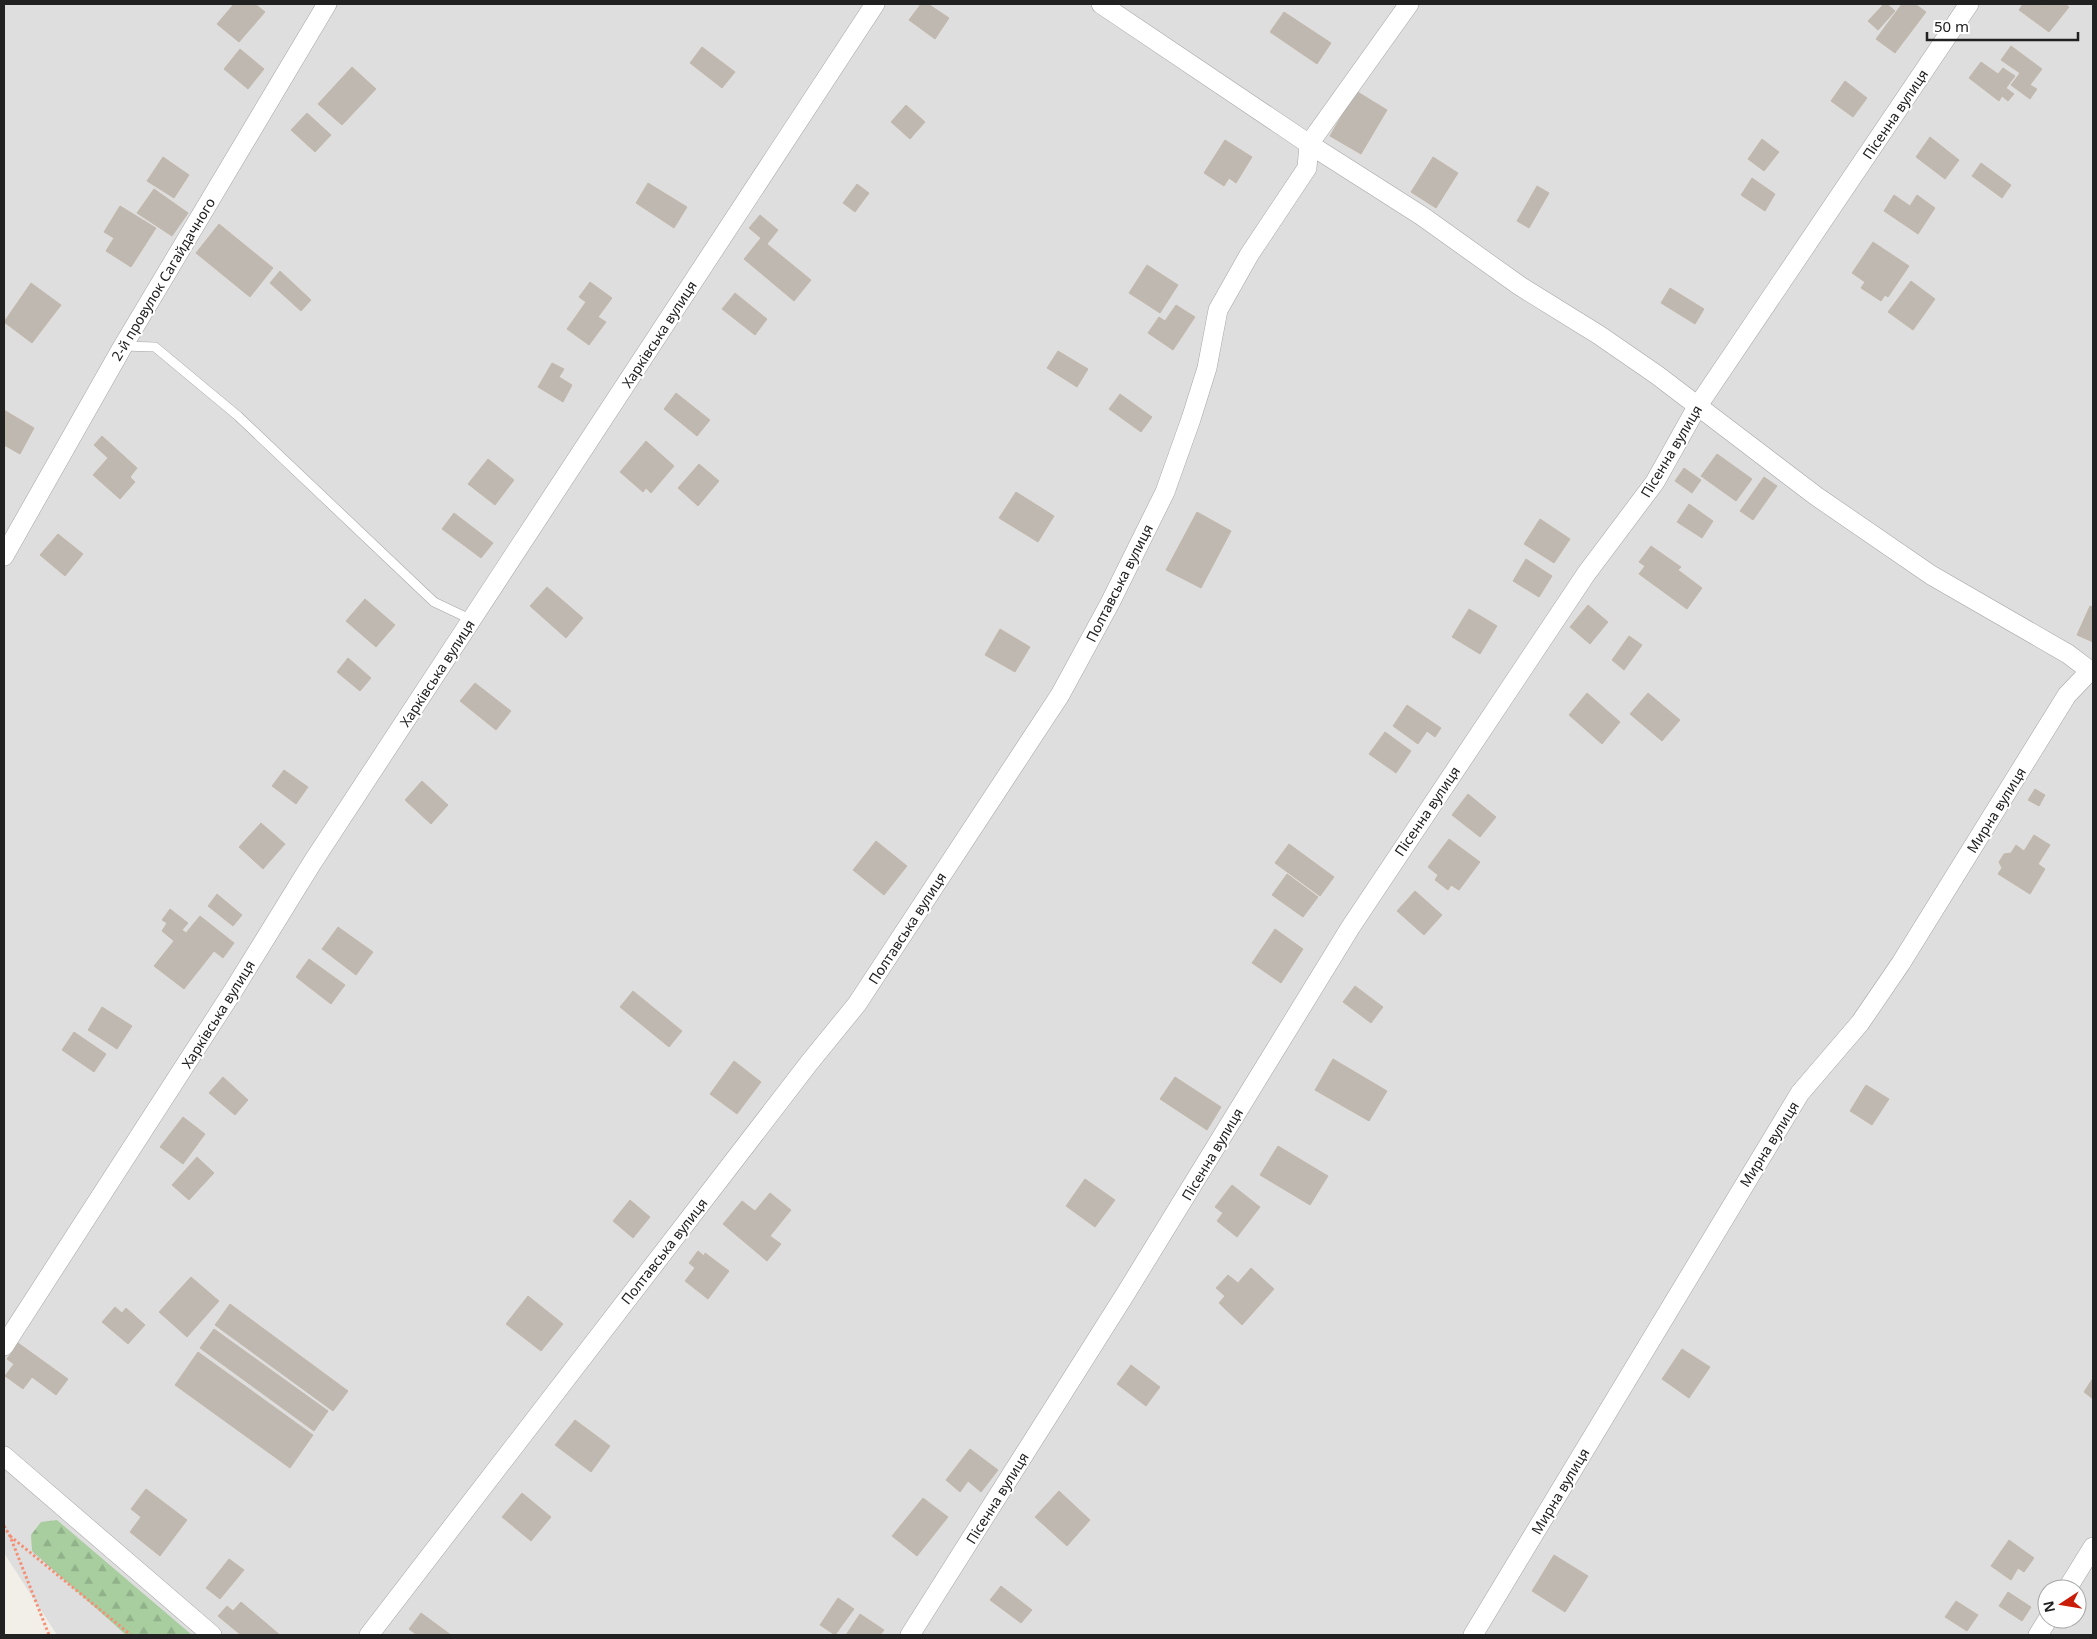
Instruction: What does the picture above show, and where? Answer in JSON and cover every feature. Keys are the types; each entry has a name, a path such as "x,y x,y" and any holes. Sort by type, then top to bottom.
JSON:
{"street":[{"name":"2-й провулок Сагайдачного","path":"4,556 123,346 327,4"},
{"name":"Харківська вулиця","path":"4,1346 233,991 312,863 875,4"},
{"path":"1101,4 1309,144 1422,216 1520,286 1599,336 1698,407 1816,496 1931,575 2068,654 2092,672"},
{"path":"1309,144 1409,4"},
{"name":"Пісенна вулиця","path":"910,1635 1126,1294 1350,928 1586,574 1655,482 1698,407 1969,4"},
{"name":"Полтавська вулиця","path":"369,1635 809,1063 857,1004 1060,695 1110,603 1165,492 1191,419 1206,368 1218,310 1249,254 1307,168 1309,144"},
{"name":"Мирна вулиця","path":"1473,1635 1800,1093 1870,1008 1906,955 2067,695 2092,672"},
{"path":"4,1456 212,1635"},
{"path":"2073,1579 2093,1547"}],"lane":[{"path":"123,346 155,347 238,416 434,602 472,620"}],"path":[{"path":"4,1526 10,1536 49,1635"},
{"path":"10,1536 131,1635"}],"shaded area":[{"path":"4,4 2093,4 2093,1635 57,1635 4,1553"}],"green space":[{"path":"57,1520 192,1635 126,1635 32,1551 31,1535 41,1522"}],"building":[{"path":"234,4 255,4 265,12 239,42 217,24"},
{"path":"921,4 928,4 949,18 935,39 909,20"},
{"path":"1884,4 1887,4 1895,11 1878,30 1868,21"},
{"path":"1902,4 1915,4 1926,12 1895,53 1876,39"},
{"path":"2023,4 2044,4 2047,6 2049,4 2065,4 2069,7 2049,32 2019,10"},
{"path":"1284,12 1331,43 1317,64 1270,32"},
{"path":"2011,46 2042,69 2030,85 2037,89 2030,99 2011,85 2020,73 2001,60"},
{"path":"702,47 735,72 722,88 690,63"},
{"path":"240,49 264,69 248,89 224,69"},
{"path":"1981,62 1998,74 2003,68 2015,76 2006,88 2014,94 2008,101 2002,96 1999,101 1969,78"},
{"path":"352,67 376,89 342,125 318,104"},
{"path":"1845,81 1867,98 1853,117 1831,101"},
{"path":"1356,91 1387,110 1361,154 1330,136"},
{"path":"906,105 925,122 910,139 891,122"},
{"path":"307,113 331,135 315,152 291,130"},
{"path":"1930,137 1959,160 1945,179 1916,157"},
{"path":"1762,139 1779,152 1764,171 1748,159"},
{"path":"1225,140 1252,157 1236,183 1229,178 1224,186 1204,173"},
{"path":"163,157 189,175 174,198 147,181"},
{"path":"1433,157 1458,173 1436,208 1411,192"},
{"path":"1981,163 2011,185 2002,198 1972,176"},
{"path":"1752,178 1775,194 1765,211 1741,195"},
{"path":"648,183 687,207 674,228 636,203"},
{"path":"857,184 869,193 855,212 843,203"},
{"path":"1537,186 1549,193 1529,228 1517,221"},
{"path":"154,189 188,213 172,236 137,213"},
{"path":"1894,195 1910,206 1917,195 1935,208 1918,234 1884,211"},
{"path":"120,206 156,228 131,267 106,251 114,238 104,232"},
{"path":"760,215 778,230 767,244 811,280 794,301 744,259 761,238 749,228"},
{"path":"219,224 273,268 250,297 196,253"},
{"path":"1873,242 1909,266 1888,297 1885,295 1881,301 1861,288 1865,282 1852,273"},
{"path":"1147,265 1178,285 1160,313 1129,293"},
{"path":"280,271 311,300 301,311 270,283"},
{"path":"1911,281 1935,299 1913,330 1888,312"},
{"path":"590,282 612,298 598,317 606,322 589,345 567,329 586,302 579,297"},
{"path":"31,283 61,305 32,343 4,322"},
{"path":"1670,288 1704,309 1695,324 1661,303"},
{"path":"735,293 767,319 755,335 722,309"},
{"path":"1176,305 1195,317 1173,350 1148,333 1159,317 1165,321"},
{"path":"1058,351 1088,369 1077,387 1047,368"},
{"path":"552,363 564,369 559,377 572,385 563,402 538,387"},
{"path":"676,393 710,420 697,436 664,409"},
{"path":"1120,394 1152,417 1141,432 1109,409"},
{"path":"4,410 34,428 20,454 4,445"},
{"path":"102,436 137,468 130,477 135,482 120,499 93,475 108,458 94,445"},
{"path":"646,441 674,466 651,493 646,488 643,492 620,472"},
{"path":"1717,454 1752,479 1736,501 1701,476"},
{"path":"488,459 514,480 495,505 468,484"},
{"path":"699,464 719,481 698,506 678,488"},
{"path":"1684,468 1701,480 1692,493 1675,481"},
{"path":"1764,477 1777,486 1753,520 1740,511"},
{"path":"1016,492 1054,516 1038,542 999,518"},
{"path":"1689,504 1713,521 1702,538 1677,522"},
{"path":"1197,512 1231,531 1201,588 1166,570"},
{"path":"454,513 493,543 481,558 442,529"},
{"path":"1540,519 1570,539 1554,563 1524,544"},
{"path":"58,534 83,554 65,576 40,555"},
{"path":"1651,546 1681,567 1678,570 1702,588 1687,609 1639,574 1645,566 1639,562"},
{"path":"1526,559 1552,576 1539,597 1513,581"},
{"path":"547,587 583,618 566,638 530,606"},
{"path":"365,599 395,625 376,647 346,621"},
{"path":"1588,605 1608,622 1590,644 1570,627"},
{"path":"2090,606 2093,607 2093,642 2077,635"},
{"path":"1469,609 1497,626 1480,654 1452,637"},
{"path":"1000,629 1030,647 1015,672 985,655"},
{"path":"1629,636 1642,645 1624,670 1612,660"},
{"path":"348,658 371,678 360,691 337,672"},
{"path":"475,683 511,711 496,730 460,701"},
{"path":"1587,693 1620,722 1602,744 1569,715"},
{"path":"1648,693 1680,720 1662,741 1630,714"},
{"path":"1407,705 1441,728 1435,737 1427,731 1418,744 1393,726"},
{"path":"1385,732 1411,751 1396,773 1369,754"},
{"path":"284,770 308,787 296,804 272,786"},
{"path":"422,781 448,805 431,824 405,800"},
{"path":"2035,789 2045,795 2039,806 2028,800"},
{"path":"1468,794 1496,817 1480,837 1452,815"},
{"path":"261,823 285,844 263,869 239,847"},
{"path":"2034,835 2050,845 2038,864 2045,869 2030,894 1998,874 2002,868 1999,862 2004,854 2011,853 2016,845 2024,851"},
{"path":"1449,839 1480,862 1459,890 1451,885 1448,890 1435,880 1438,875 1428,867"},
{"path":"876,841 907,866 884,895 853,870"},
{"path":"1289,844 1334,877 1320,896 1275,863"},
{"path":"1287,874 1318,897 1303,917 1272,895"},
{"path":"1415,891 1442,915 1424,935 1397,911"},
{"path":"217,894 242,915 233,926 208,906"},
{"path":"170,909 188,923 182,930 186,933 200,916 234,943 223,958 214,951 184,989 154,966 174,941 162,931 167,923 162,920"},
{"path":"338,927 373,952 356,975 322,949"},
{"path":"1275,929 1303,949 1281,983 1252,963"},
{"path":"309,959 345,985 331,1004 296,977"},
{"path":"1355,986 1383,1007 1371,1023 1343,1002"},
{"path":"633,991 682,1031 669,1047 620,1007"},
{"path":"102,1007 132,1026 117,1049 88,1030"},
{"path":"74,1032 106,1054 94,1072 62,1050"},
{"path":"1333,1059 1387,1091 1369,1121 1315,1090"},
{"path":"734,1061 761,1082 737,1114 710,1094"},
{"path":"223,1077 248,1100 235,1115 209,1093"},
{"path":"1175,1077 1221,1107 1207,1130 1160,1099"},
{"path":"1866,1085 1889,1099 1872,1125 1850,1111"},
{"path":"183,1117 205,1134 183,1164 160,1147"},
{"path":"1278,1146 1328,1176 1310,1205 1260,1175"},
{"path":"197,1157 214,1173 189,1200 172,1185"},
{"path":"1085,1179 1115,1200 1095,1227 1066,1206"},
{"path":"1232,1185 1260,1207 1237,1237 1217,1221 1223,1213 1215,1207"},
{"path":"770,1193 791,1210 770,1236 781,1244 767,1261 723,1224 742,1201 755,1211"},
{"path":"630,1200 650,1217 633,1238 613,1221"},
{"path":"698,1251 704,1256 705,1253 729,1271 708,1299 685,1281 695,1268 689,1263"},
{"path":"1251,1268 1274,1289 1242,1325 1219,1303 1225,1296 1216,1288 1228,1275 1238,1283"},
{"path":"191,1277 219,1301 187,1337 159,1312"},
{"path":"528,1296 563,1324 541,1351 506,1324"},
{"path":"230,1304 348,1391 333,1411 215,1325"},
{"path":"115,1307 122,1313 126,1308 145,1325 128,1344 102,1322"},
{"path":"214,1329 328,1411 314,1431 200,1348"},
{"path":"18,1343 68,1379 56,1395 32,1377 23,1389 5,1376 14,1364 7,1359"},
{"path":"1682,1349 1710,1367 1689,1398 1662,1379"},
{"path":"198,1352 313,1435 290,1468 175,1385"},
{"path":"1131,1365 1160,1387 1146,1406 1117,1384"},
{"path":"2093,1378 2093,1399 2084,1392"},
{"path":"575,1420 610,1446 591,1472 555,1445"},
{"path":"970,1449 998,1470 981,1492 968,1481 960,1492 946,1480"},
{"path":"146,1489 187,1520 160,1556 130,1532 141,1517 131,1509"},
{"path":"1059,1491 1090,1520 1067,1546 1035,1517"},
{"path":"522,1493 551,1517 531,1541 502,1517"},
{"path":"923,1498 948,1517 917,1556 892,1536"},
{"path":"2009,1540 2034,1558 2024,1572 2018,1568 2011,1580 1991,1566"},
{"path":"1554,1555 1588,1576 1565,1612 1532,1591"},
{"path":"229,1559 244,1570 220,1599 206,1588"},
{"path":"1001,1586 1032,1610 1021,1623 990,1600"},
{"path":"2008,1592 2031,1607 2022,1621 1999,1606"},
{"path":"838,1598 854,1609 835,1635 820,1625"},
{"path":"1956,1601 1978,1615 1967,1631 1945,1617"},
{"path":"241,1602 280,1635 241,1635 218,1616 227,1606 233,1611"},
{"path":"421,1613 451,1635 417,1635 409,1629"},
{"path":"860,1614 884,1630 880,1635 846,1635"}]}
